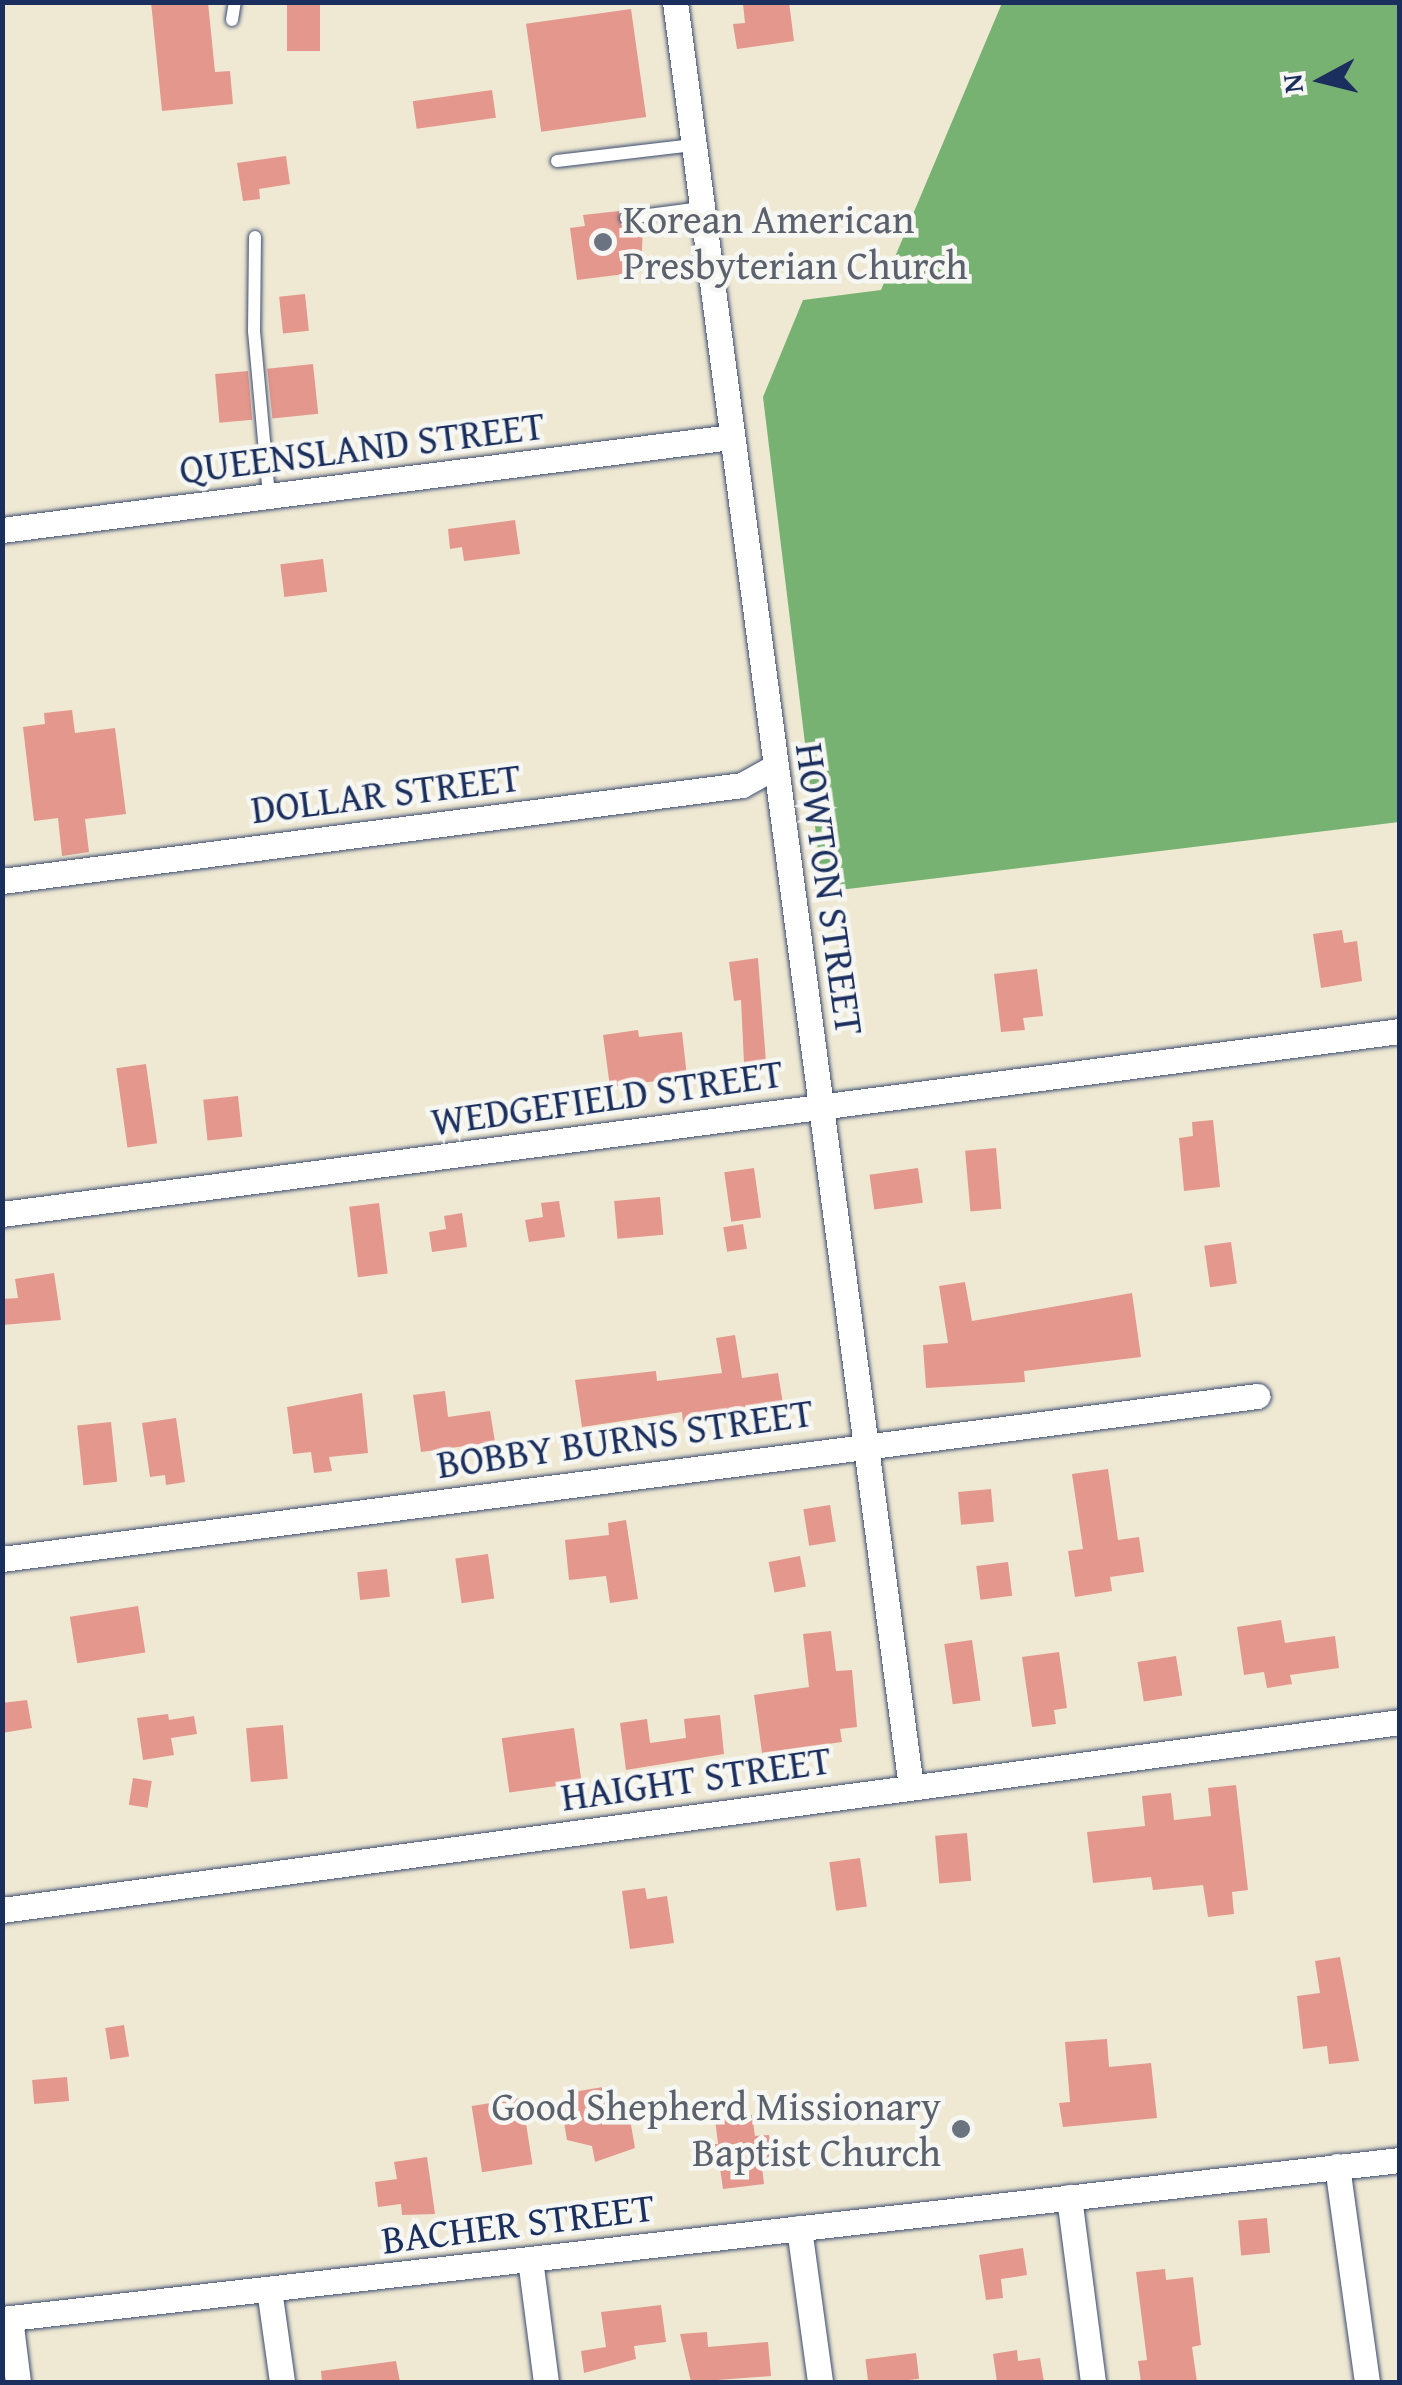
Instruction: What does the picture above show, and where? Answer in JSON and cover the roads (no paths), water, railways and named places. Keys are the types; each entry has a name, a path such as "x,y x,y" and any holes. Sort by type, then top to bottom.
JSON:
{"street":[{"name":"HOWTON STREET","path":"675,2 910,1786"},
{"name":"QUEENSLAND STREET","path":"2,530 731,438"},
{"name":"DOLLAR STREET","path":"2,881 742,785 775,767"},
{"name":"WEDGEFIELD STREET","path":"2,1214 1400,1031"},
{"name":"BOBBY BURNS STREET","path":"2,1558 862,1444 1258,1396"},
{"name":"HAIGHT STREET","path":"2,1910 1400,1722"},
{"name":"BACHER STREET","path":"6,2319 1400,2160"},
{"path":"1337,2166 1367,2382"},
{"path":"1069,2197 1094,2382"},
{"path":"799,2228 820,2382"},
{"path":"530,2259 546,2382"},
{"path":"269,2288 282,2382"},
{"path":"6,2319 18,2382"}],"lane":[{"path":"232,20 235,2"},
{"path":"557,161 693,145"},
{"path":"626,218 701,208"},
{"path":"255,238 254,331 269,496"}],"place":[{"name":"Korean American Presbyterian Church","path":"603,242"},
{"name":"Good Shepherd Missionary Baptist Church","path":"961,2129"}]}
